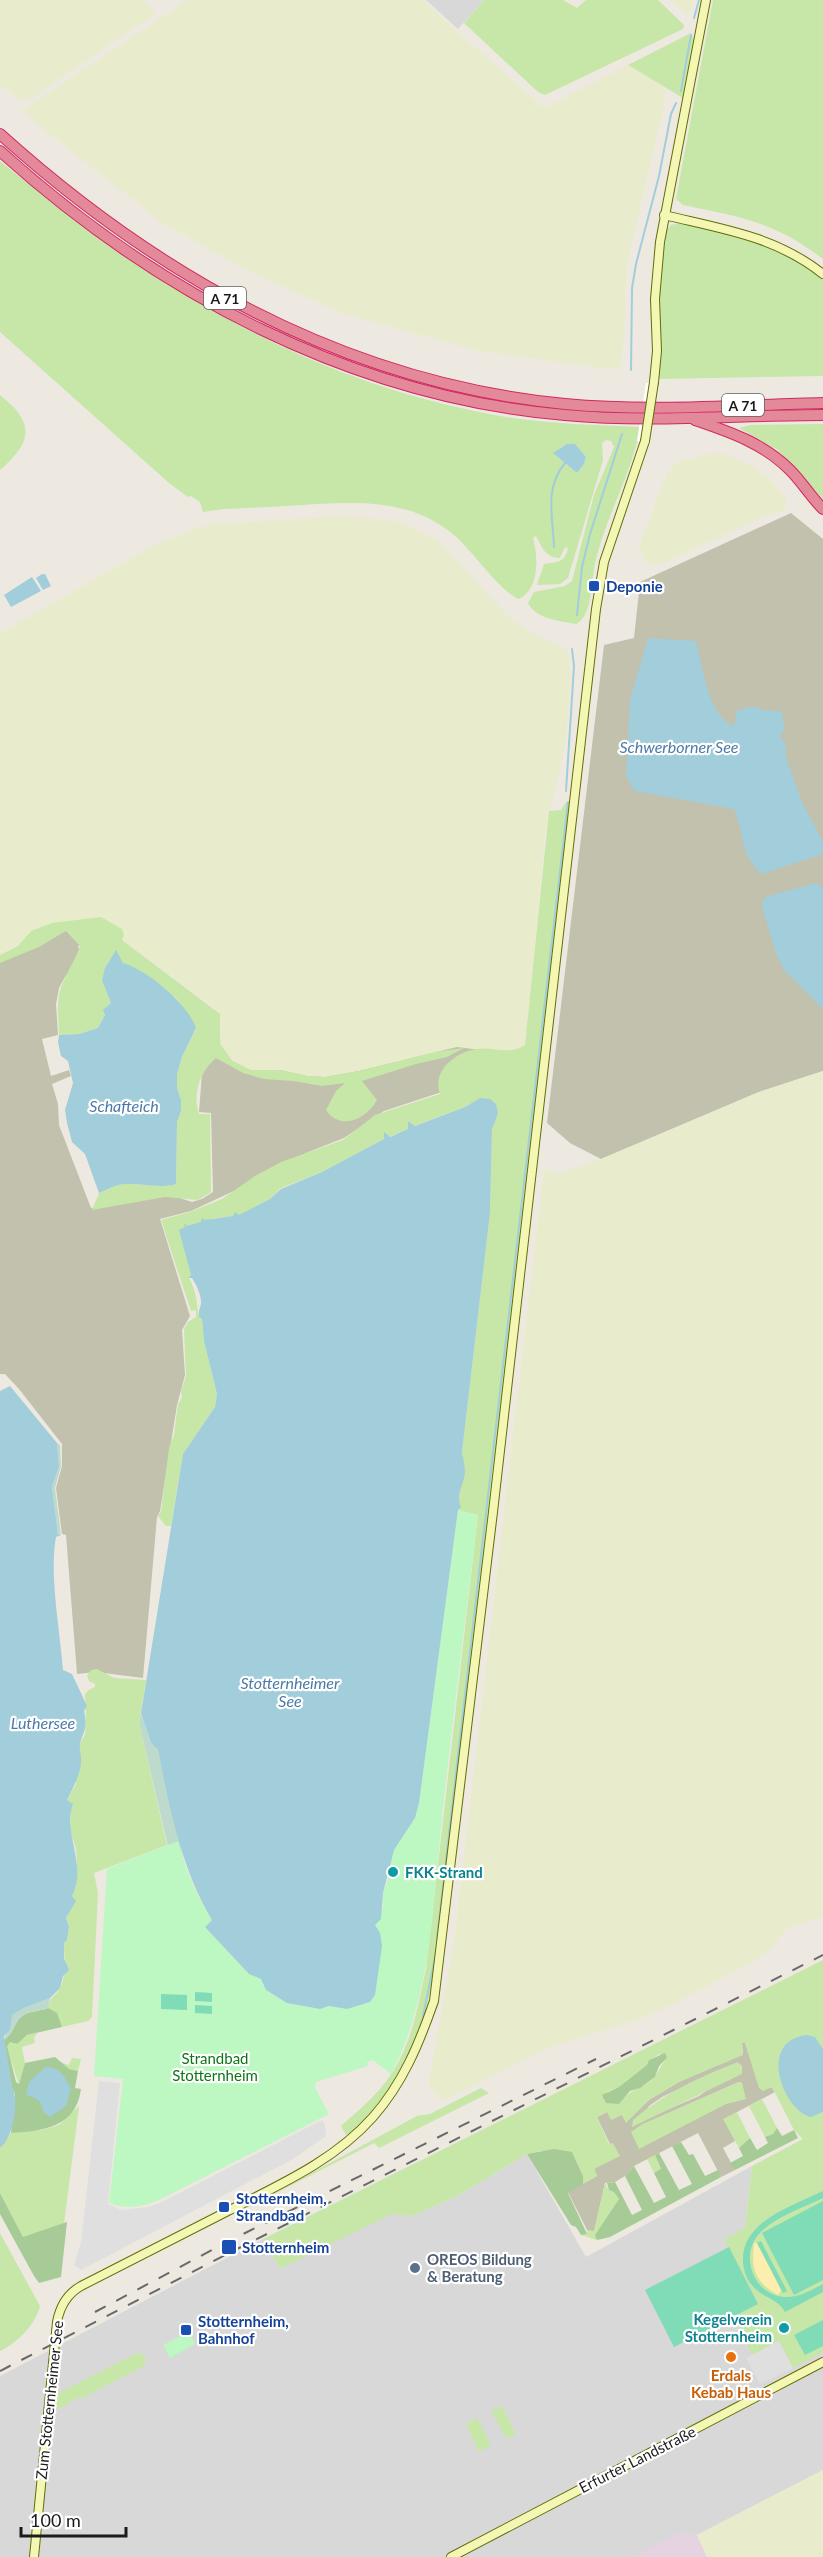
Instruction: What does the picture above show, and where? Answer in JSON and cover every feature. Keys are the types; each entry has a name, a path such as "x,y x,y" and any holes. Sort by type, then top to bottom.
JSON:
{"highway":[{"name":"A 71","path":"0,134 67,191 112,225 193,279 239,306 286,329 337,351 389,369 449,385 565,404 640,407 823,403"},
{"name":"A 71","path":"0,151 59,200 114,241 186,289 234,317 331,361 426,391 516,410 566,416 686,418 823,415"},
{"path":"686,418 733,433 762,446 790,471 823,509"}],"street":[{"name":"Zum Stotternheimer See","path":"34,2557 56,2325 62,2305 72,2291 320,2162 346,2143 371,2119 403,2077 431,2009 448,1899 596,609 604,562 645,441 657,351 655,299 664,215 706,0"},
{"path":"664,215 747,234 785,250 823,274"},
{"name":"Erfurter Landstraße","path":"451,2557 823,2362"}],"shaded area":[{"path":"0,0 142,0 156,13 32,98 20,100 0,85"},
{"path":"188,0 422,0 544,108 628,65 662,86 665,97 663,109 627,265 624,339 620,368 608,369 480,351 340,313 247,270 162,223 37,124 23,110"},
{"path":"426,0 484,0 458,29"},
{"path":"670,0 695,0 689,15"},
{"path":"713,453 729,455 751,466 772,481 786,497 787,505 784,510 757,519 660,565 648,562 646,565 639,547 667,473 678,462"},
{"path":"791,513 823,539 823,1071 759,1092 601,1159 570,1143 547,1123 604,645 634,638 640,582"},
{"path":"346,516 396,521 437,540 511,619 530,632 568,651 571,677 565,746 545,837 525,1045 517,1051 496,1052 457,1047 325,1077 280,1070 250,1070 232,1061 220,1044 221,1030 212,1007 122,940 71,922 51,923 31,931 18,946 0,955 0,633 151,547 194,529 214,524"},
{"path":"68,925 109,933 78,946 84,963 66,975 59,988 56,1004 58,1035 42,1039 51,1076 69,1070 71,1076 52,1084 58,1104 59,1125 91,1208 170,1195 192,1202 213,1192 211,1113 199,1112 203,1061 211,1040 447,1020 490,1059 466,1084 384,1111 344,1138 306,1153 243,1197 238,1189 191,1211 160,1219 190,1316 182,1330 185,1375 177,1405 160,1511 157,1517 143,1678 96,1672 77,1674 66,1535 62,1534 56,1488 62,1466 62,1444 19,1389 5,1374 0,1374 0,960"},
{"path":"823,1071 823,1917 793,1926 784,1932 768,1951 752,1962 664,2009 543,2050 446,2099 439,2099 430,2087 429,2079 454,1941 544,1168 557,1174 601,1159 759,1092"},
{"path":"57,1443 60,1445 61,1466 55,1488 61,1535 58,1535 52,1487 59,1467"},
{"path":"141,1713 151,1743 158,1750 183,1859 170,1855 139,1723"},
{"path":"50,1998 48,2008 27,2013 21,2017 4,2040 12,2015"},
{"path":"742,2043 746,2043 751,2059 775,2092 724,2119 735,2141 723,2148 735,2170 721,2177 698,2133 634,2166 625,2176 615,2182 605,2183 594,2232 587,2230 568,2192 597,2176 594,2169 610,2144 597,2117 607,2112 622,2115 626,2122 649,2100 679,2082 743,2053","holes":["716,2071 706,2091 699,2096 639,2122 649,2106 662,2097","739,2082 742,2083 745,2099 641,2125"]},
{"path":"99,2081 120,2083 108,2204 121,2210 149,2207 164,2201 322,2120 326,2136 293,2159 81,2270 74,2265 81,2242"},
{"path":"527,2154 586,2257 752,2166 745,2227 823,2187 823,2470 697,2535 707,2557 0,2557 0,2376 263,2239 280,2269 392,2213 412,2216 459,2195"},
{"path":"779,2341 793,2368 760,2384 746,2358"},
{"path":"823,2470 823,2557 707,2557 697,2535"},
{"path":"679,2533 697,2535 707,2557 633,2557"}],"green space":[{"path":"484,0 563,0 577,8 586,0 658,0 684,25 683,29 545,95 538,92 464,23"},
{"path":"713,0 823,0 823,259 773,229 740,218 683,205 676,199"},
{"path":"691,33 694,40 683,98 628,65"},
{"path":"0,161 57,206 173,287 233,322 295,353 360,379 428,400 500,416 587,425 640,427 631,462 599,547 586,614 576,624 563,622 536,613 528,603 534,592 565,586 572,581 594,495 614,447 611,441 606,440 602,443 603,460 568,578 560,584 537,585 544,564 560,560 565,556 568,548 565,547 560,558 555,558 545,551 536,536 533,538 536,554 534,580 531,588 519,599 503,588 454,535 435,522 395,507 330,503 203,512 200,502 191,496 188,497 169,483 0,332","holes":["575,444 586,457 577,473 554,454 561,447"]},
{"path":"679,223 754,241 790,257 823,278 823,376 659,379 659,270 666,230 671,225"},
{"path":"0,395 19,414 26,432 19,450 0,470"},
{"path":"823,424 823,499 778,450 739,428 750,425"},
{"path":"566,802 570,802 440,1942 432,1987 411,2049 389,2088 365,2119 346,2135 341,2126 379,2090 398,2064 409,2038 426,1969 478,1515 458,1510 460,1504 458,1503 465,1472 462,1452 490,1213 492,1129 498,1114 480,1098 465,1107 414,1126 408,1121 408,1129 322,1172 281,1188 270,1199 238,1216 215,1218 181,1229 191,1275 189,1278 195,1292 199,1316 202,1319 204,1341 217,1394 215,1407 183,1454 171,1526 166,1526 158,1516 161,1511 169,1448 174,1435 178,1404 182,1398 181,1391 186,1376 184,1329 188,1322 196,1317 196,1310 191,1311 161,1220 190,1212 222,1199 255,1176 281,1162 343,1140 375,1115 440,1094 438,1086 442,1071 460,1054 483,1048 513,1050 525,1045 549,811 561,810"},
{"path":"101,917 122,929 124,935 122,940 220,1014 220,1044 232,1061 250,1070 281,1070 307,1076 325,1077 435,1052 464,1048 447,1057 362,1081 377,1100 360,1117 345,1121 338,1120 326,1110 336,1091 345,1083 322,1086 264,1079 243,1073 216,1058 202,1076 196,1098 199,1114 210,1114 211,1192 198,1200 165,1197 92,1210 99,1193 116,1186 176,1184 177,1122 181,1111 177,1074 182,1057 196,1029 177,999 109,961 102,979 111,1003 104,1010 105,1015 98,1028 79,1034 59,1035 60,991 80,946 66,931 39,947 0,963 0,955 18,946 31,931 52,923"},
{"name":"Strandbad Stotternheim","path":"458,1510 478,1515 446,1779 433,1916 423,1981 415,2013 405,2044 391,2074 373,2060 367,2062 368,2066 316,2082 315,2088 329,2114 156,2201 130,2207 109,2203 123,2079 94,2076 107,1869 178,1841 192,1882 212,1920 205,1927 249,1974 261,1979 266,1990 287,2003 320,2009 328,2006 347,2009 370,2002 375,1925 383,1907 383,1893 388,1879 389,1866 394,1850 415,1818 419,1803"},
{"path":"97,1669 114,1678 146,1680 139,1723 167,1845 94,1873 98,1893 92,2017 88,2021 62,2027 48,2008 64,1977 64,1943 67,1940 69,1927 66,1918 73,1905 72,1895 76,1887 76,1849 70,1830 71,1810 67,1800 76,1784 79,1770 80,1744 85,1734 85,1694 95,1687 87,1676 91,1670"},
{"path":"823,1960 823,2352 793,2368 779,2341 752,2355 734,2317 758,2304 724,2239 745,2228 752,2166 803,2139 794,2130 772,2087 763,2091 759,2088 745,2043 742,2043 743,2055 679,2082 649,2100 626,2123 622,2115 611,2120 607,2112 597,2117 609,2144 613,2143 620,2156 594,2169 597,2176 583,2184 583,2176 576,2160 553,2151 535,2152 527,2154 459,2195 412,2216 392,2214 280,2269 263,2239","holes":["660,2054 665,2061 654,2078 624,2098 606,2092 619,2087 647,2065 649,2060"]},
{"path":"195,1992 212,1993 212,2002 195,2001"},
{"path":"161,1994 187,1995 187,2010 161,2009"},
{"path":"195,2005 212,2006 212,2014 195,2013"},
{"path":"48,2008 57,2013 62,2027 27,2035 17,2044 10,2042 7,2046 16,2082 19,2084 25,2063 55,2057 69,2069 78,2071 75,2088 81,2089 78,2102 73,2112 56,2124 35,2131 11,2133 15,2094 4,2040 21,2017 27,2013"},
{"path":"38,2033 34,2037 35,2043 22,2047 25,2063 19,2084 6,2046 10,2041 17,2044 27,2035"},
{"path":"665,2053 667,2058 659,2066 655,2077 640,2088 630,2091 619,2104 606,2103 602,2095 619,2087 647,2065 649,2060"},
{"path":"72,2058 81,2059 78,2071 69,2069 60,2062 69,2065"},
{"path":"738,2062 742,2066 742,2074 632,2127 633,2120 670,2094"},
{"path":"739,2082 742,2083 746,2099 726,2104 639,2149 631,2132 641,2125"},
{"path":"481,2088 489,2093 379,2148 374,2143 243,2210 417,2116 430,2114"},
{"path":"762,2099 777,2128 773,2134 765,2137 749,2106"},
{"path":"79,2106 64,2224 23,2237 0,2193 0,2148 11,2133 42,2130 59,2125"},
{"path":"737,2112 750,2138 739,2148 723,2119"},
{"path":"777,2128 782,2136 794,2130 798,2138 735,2170 730,2163 743,2156 739,2148 750,2138 757,2150 768,2143 765,2137 773,2134"},
{"path":"681,2142 689,2155 693,2154 705,2176 718,2170 721,2177 610,2237 597,2240 595,2235 619,2199 614,2192 609,2190 607,2183 615,2182 632,2215 642,2210 625,2176 634,2166 654,2203 666,2197 654,2173 661,2169 655,2155 659,2153 679,2190 692,2184 672,2146"},
{"path":"554,2149 572,2152 583,2176 583,2184 568,2193 587,2234 581,2235 576,2227 571,2225 527,2154"},
{"path":"655,2155 661,2170 654,2173 647,2159"},
{"path":"605,2183 619,2199 596,2234 597,2240 581,2235 587,2234 587,2230 594,2231"},
{"path":"823,2191 823,2198 789,2213 765,2228 753,2243 750,2263 753,2273 758,2282 773,2295 795,2296 823,2284 823,2292 785,2312 782,2307 755,2289 749,2282 743,2263 744,2248 750,2236 771,2217"},
{"path":"0,2193 23,2237 67,2222 61,2277 39,2283 0,2214"},
{"path":"823,2201 823,2280 794,2295 762,2233"},
{"path":"0,2233 40,2306 25,2333 0,2351"},
{"path":"761,2241 787,2291 783,2293 757,2243"},
{"path":"729,2247 758,2304 674,2347 645,2290"},
{"path":"823,2320 823,2346 805,2355 794,2335"},
{"path":"189,2332 195,2344 170,2358 163,2345"},
{"path":"137,2353 146,2356 144,2366 68,2405 56,2409 53,2406 57,2394"},
{"path":"502,2406 516,2434 507,2439 491,2411"},
{"path":"477,2418 491,2445 479,2452 466,2424"}],"sand":[{"path":"754,2243 757,2243 779,2286 781,2291 778,2295 764,2285 756,2274 753,2260"}],"water":[{"path":"567,444 575,444 586,457 577,473 553,453"},
{"path":"45,574 51,586 43,590 36,578"},
{"path":"32,577 41,591 11,607 4,595"},
{"name":"Schwerborner See","path":"648,638 696,641 712,701 725,721 734,726 737,711 753,706 762,710 781,711 785,727 780,736 786,746 786,758 802,802 823,842 823,854 762,874 746,852 734,809 634,791 626,775 630,700"},
{"path":"817,883 823,888 823,1009 784,970 776,954 761,903 768,896"},
{"name":"Schafteich","path":"116,950 123,963 143,972 166,989 185,1009 196,1028 182,1057 177,1074 181,1111 177,1122 176,1184 164,1186 123,1184 99,1193 85,1154 72,1142 65,1110 73,1083 68,1061 61,1056 58,1042 59,1035 79,1034 98,1028 105,1015 103,1010 111,1003 102,980 105,968"},
{"name":"Stotternheimer See","path":"480,1098 490,1099 496,1104 498,1114 492,1129 490,1213 462,1452 465,1472 459,1494 461,1507 458,1510 419,1803 415,1818 394,1850 383,1893 381,1919 375,1925 380,1933 382,1946 375,1995 370,2002 347,2009 329,2006 320,2009 287,2003 266,1990 261,1979 249,1974 205,1927 212,1920 184,1859 158,1750 151,1743 141,1713 183,1454 215,1407 217,1394 204,1341 202,1319 199,1317 200,1296 192,1278 188,1278 191,1275 179,1230 185,1227 184,1223 187,1226 201,1222 202,1218 205,1220 233,1216 235,1212 239,1215 270,1199 281,1189 322,1172 384,1139 384,1132 390,1137 408,1129 408,1121 415,1126 465,1107"},
{"name":"Luthersee","path":"10,1386 57,1443 59,1467 52,1487 58,1535 61,1535 56,1537 54,1567 63,1670 72,1674 87,1706 84,1711 86,1721 80,1744 80,1769 67,1800 73,1804 70,1826 77,1873 72,1896 76,1901 66,1918 69,1927 67,1940 64,1943 64,1959 69,1970 63,1976 60,1988 50,1998 12,2015 10,2030 4,2036 15,2111 12,2129 0,2148 0,1391"},
{"path":"807,2035 815,2037 823,2049 823,2112 811,2117 801,2113 792,2103 780,2077 779,2063 782,2050 791,2040"},
{"path":"45,2067 58,2070 71,2088 66,2106 50,2117 43,2112 38,2100 26,2095 29,2082"}],"pier":[{"path":"659,381 649,442 637,441 646,383"}],"waterway":[{"path":"694,18 699,0"},
{"path":"681,91 691,35"},
{"path":"631,370 632,288 636,264 659,176 671,114 676,103"},
{"path":"577,615 582,567 590,534 622,434"},
{"path":"554,547 552,493 554,482 565,463"},
{"path":"566,791 574,666 572,649"},
{"path":"437,1938 568,802"},
{"path":"423,2016 436,1953"}],"railway":[{"path":"0,2371 235,2250 823,1955"},
{"path":"95,2312 229,2241 596,2059"}],"place":[{"name":"Deponie","path":"594,586"},
{"name":"FKK-Strand","path":"393,1872"},
{"name":"Stotternheim, Strandbad","path":"224,2207"},
{"name":"Stotternheim","path":"229,2247"},
{"name":"OREOS Bildung & Beratung","path":"415,2268"},
{"name":"Kegelverein Stotternheim","path":"784,2328"},
{"name":"Stotternheim, Bahnhof","path":"186,2330"},
{"name":"Erdals Kebab Haus","path":"731,2357"}]}
